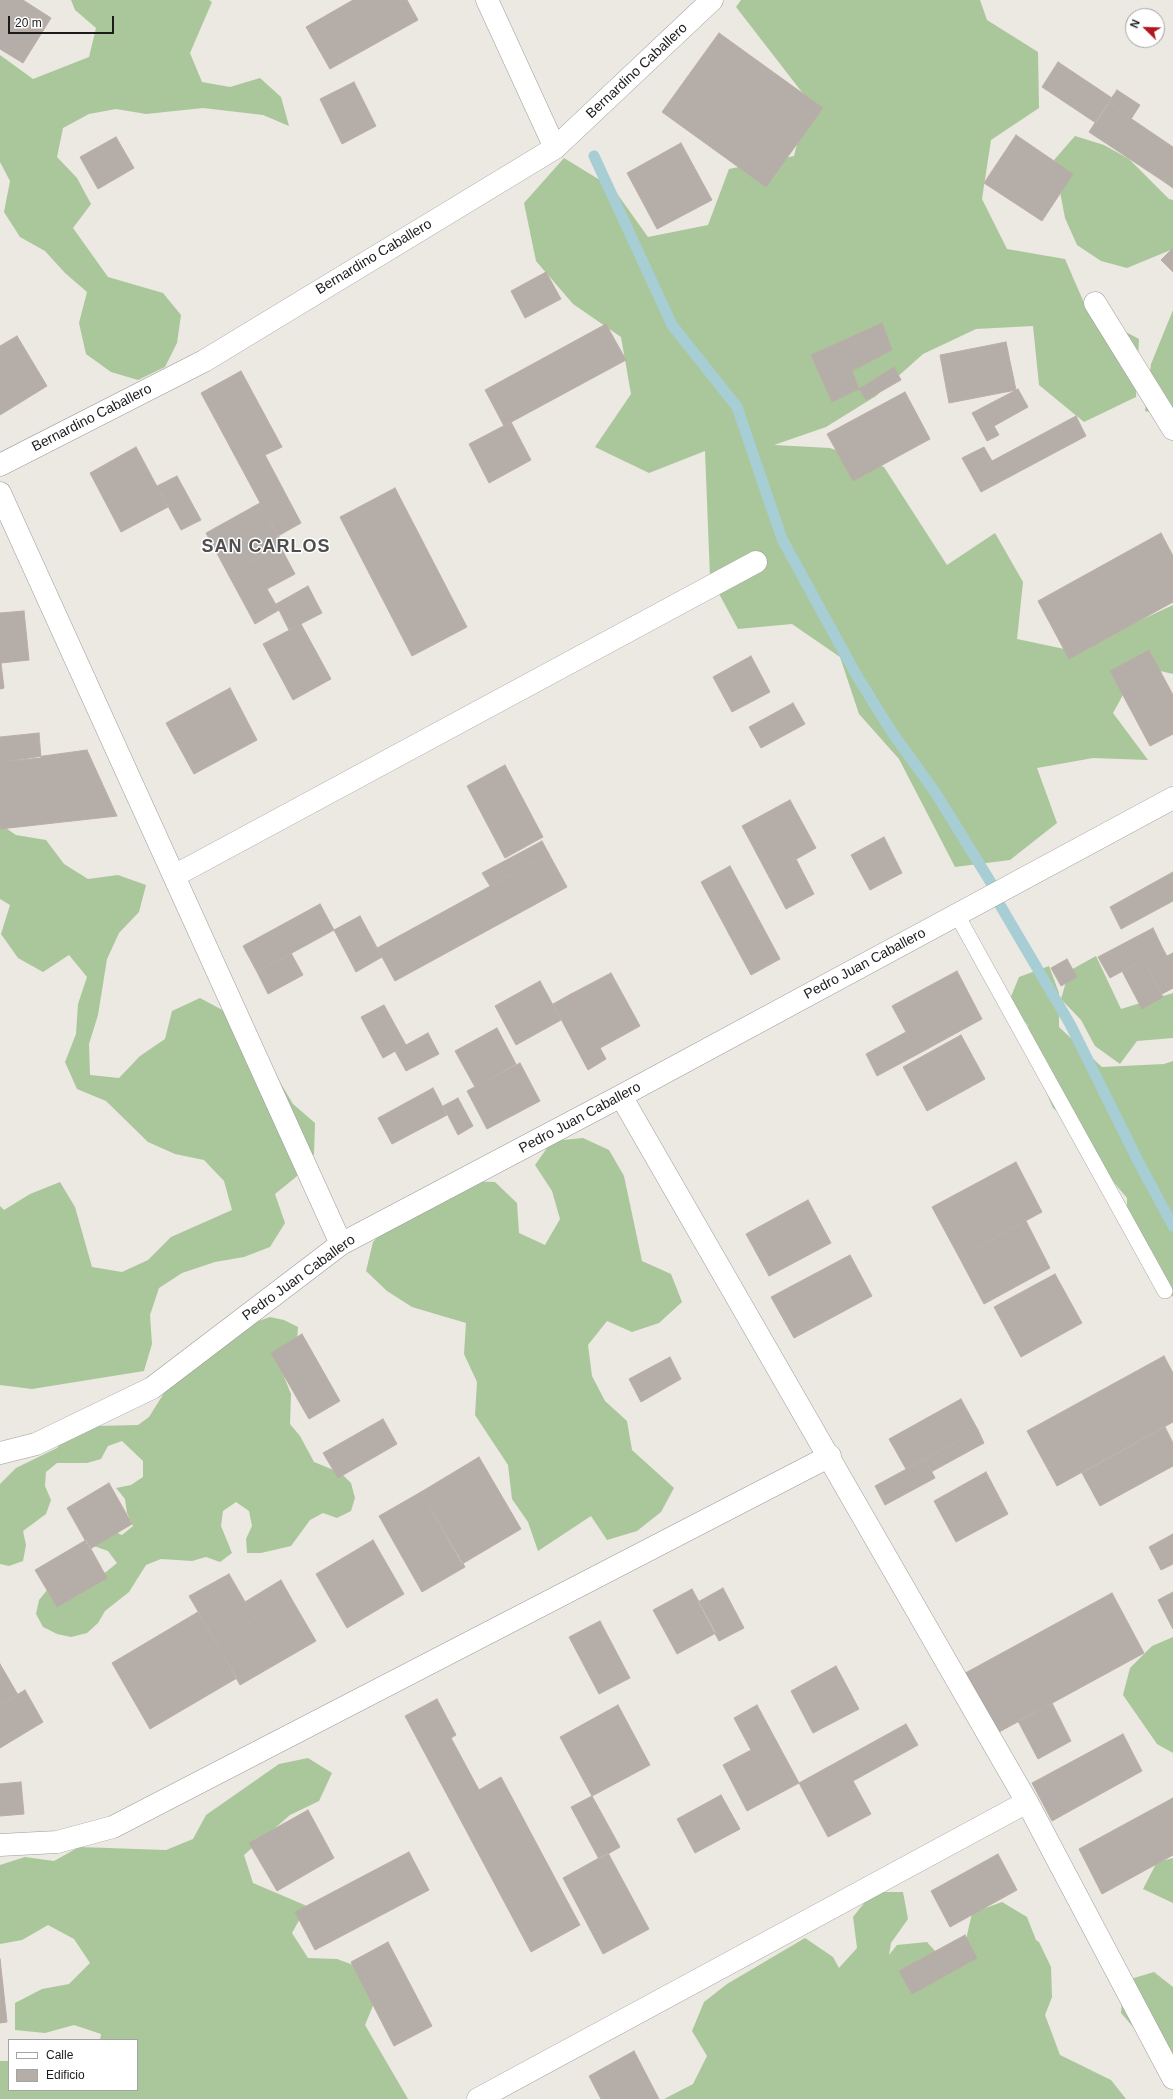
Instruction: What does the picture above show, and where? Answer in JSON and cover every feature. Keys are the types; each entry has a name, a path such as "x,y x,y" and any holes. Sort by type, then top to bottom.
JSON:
{"street":[{"path":"487,0 554,148"},
{"name":"Bernardino Caballero","path":"0,465 204,361 554,148 712,0"},
{"path":"1095,302 1173,429"},
{"path":"0,493 341,1244"},
{"path":"174,876 756,562"},
{"name":"Pedro Juan Caballero","path":"0,1453 36,1444 152,1388 341,1244 621,1096 1173,798"},
{"path":"621,1096 830,1456 1027,1802 1173,2078"},
{"path":"0,1845 57,1842 114,1827 830,1456"},
{"path":"478,2099 1027,1802"}],"lane":[{"path":"957,915 1165,1292"}],"green space":[{"path":"71,0 209,0 212,2 190,53 202,82 230,87 260,78 281,97 289,126 263,115 203,108 146,114 116,109 89,114 63,128 57,157 77,178 91,204 73,228 108,277 163,293 181,315 177,343 165,367 138,380 111,372 86,354 79,323 87,292 65,273 45,251 20,237 4,212 10,181 0,162 0,55 33,79 89,57 96,28 75,10"},
{"path":"741,0 980,0 987,20 1038,52 1039,108 991,140 982,199 1007,249 1065,259 1088,312 1139,339 1136,397 1084,422 1039,385 1033,326 976,329 923,354 876,396 826,427 774,445 830,448 884,467 947,565 995,533 1023,582 1017,639 1074,651 1173,605 1173,674 1139,666 1113,713 1148,760 1093,758 1037,768 1057,823 1010,860 955,867 899,759 859,714 840,657 792,624 738,629 710,577 705,451 649,473 595,447 631,394 621,337 573,304 536,261 524,203 564,158 613,188 648,237 708,225 729,169 794,156 808,100 736,7"},
{"path":"1075,136 1104,145 1129,159 1169,199 1173,200 1173,249 1127,268 1101,261 1077,245 1065,218 1054,160"},
{"path":"1173,310 1173,417 1145,411 1151,364"},
{"path":"0,824 16,835 46,840 64,864 88,879 118,875 146,885 139,912 119,933 107,959 98,1015 89,1044 90,1075 119,1078 140,1056 165,1039 172,1011 200,998 226,1012 248,1066 277,1077 293,1104 315,1123 314,1154 296,1177 275,1194 285,1223 270,1247 244,1257 215,1262 182,1273 159,1288 150,1315 152,1344 144,1371 32,1389 0,1385 0,1206 4,1210 30,1194 60,1182 75,1207 92,1267 122,1272 148,1260 171,1237 232,1210 224,1181 204,1160 175,1154 148,1142 106,1101 77,1089 65,1062 76,1034 78,1004 87,977 69,955 43,972 18,958 1,934 10,905 0,899"},
{"path":"1096,956 1121,1009 1173,993 1173,1038 1137,1041 1120,1064 1095,1046 1081,1020 1061,999 1069,971"},
{"path":"1049,966 1059,993 1059,1027 1102,1067 1164,1064 1173,1061 1173,1297 1140,1256 1127,1228 1127,1198 1089,1153 1076,1126 1053,1108 1030,1054 1028,1025 1008,1004 1019,977"},
{"path":"583,1138 609,1150 624,1176 642,1261 671,1274 682,1302 659,1323 632,1332 607,1321 588,1345 592,1376 605,1401 627,1421 632,1450 674,1488 661,1512 637,1531 607,1540 591,1516 538,1551 528,1522 512,1499 508,1465 475,1415 477,1382 464,1354 466,1323 412,1307 387,1291 366,1271 373,1242 411,1202 465,1181 495,1182 517,1203 519,1233 545,1245 560,1219 552,1191 535,1165 552,1141"},
{"path":"270,1317 284,1320 298,1327 297,1342 279,1364 291,1394 290,1424 300,1436 314,1462 341,1473 351,1483 355,1498 351,1511 337,1518 323,1513 310,1520 291,1546 261,1553 247,1553 246,1539 252,1526 249,1511 236,1502 223,1511 221,1526 232,1553 220,1562 206,1557 192,1561 161,1559 146,1565 129,1592 105,1611 98,1623 87,1633 71,1637 57,1634 43,1627 36,1614 39,1600 48,1589 77,1583 106,1572 117,1563 108,1551 94,1546 97,1524 122,1535 133,1526 127,1513 125,1499 116,1488 131,1485 143,1477 143,1461 122,1441 108,1446 101,1459 87,1463 57,1463 46,1472 45,1486 51,1500 46,1514 23,1531 26,1545 23,1561 9,1566 0,1564 0,1484 16,1468 57,1448 66,1437 94,1426 138,1425 149,1417 164,1393 184,1371 211,1357 230,1334 244,1326"},
{"path":"1173,1637 1173,1753 1157,1744 1123,1695 1130,1668 1152,1646"},
{"path":"308,1758 332,1773 319,1801 290,1815 244,1855 253,1883 307,1906 292,1933 308,1958 337,1959 364,1969 377,1996 365,2025 408,2099 0,2099 0,2061 8,2061 8,2091 138,2091 138,2039 100,2039 101,2034 74,2025 45,2033 15,2030 15,2003 42,1989 69,1984 90,1963 74,1939 48,1925 22,1940 0,1944 0,1865 25,1857 54,1861 79,1847 166,1850 193,1839 206,1815 279,1764"},
{"path":"1173,1858 1173,1903 1143,1889 1157,1862"},
{"path":"873,1892 903,1892 908,1919 891,1943 889,1955 897,1945 927,1942 946,1963 960,1966 972,1913 1002,1902 1027,1917 1036,1940 1039,1942 1051,1967 1052,1997 1045,2015 1060,2055 1111,2080 1126,2099 664,2099 693,2084 707,2056 692,2031 704,2002 727,1984 805,1938 833,1957 839,1968 857,1948 853,1917"},
{"path":"1154,1972 1173,1987 1173,2073 1121,2013 1124,1981"}],"building":[{"path":"0,0 23,0 51,18 23,63 0,49"},
{"path":"353,0 407,0 418,20 330,69 306,27"},
{"path":"719,33 823,108 766,187 662,112"},
{"path":"1058,62 1112,98 1096,123 1042,87"},
{"path":"354,82 376,126 342,144 320,99"},
{"path":"1117,90 1140,105 1131,119 1108,103"},
{"path":"1108,103 1173,147 1173,166 1163,181 1089,132"},
{"path":"1016,135 1073,174 1042,221 984,183"},
{"path":"116,137 134,168 98,189 80,157"},
{"path":"681,143 712,200 657,229 627,173"},
{"path":"1173,166 1173,188 1163,181"},
{"path":"1173,248 1173,272 1161,260"},
{"path":"546,272 561,299 525,318 511,291"},
{"path":"882,323 892,350 852,371 859,389 832,402 811,355"},
{"path":"606,324 626,360 504,426 485,390"},
{"path":"17,336 47,386 0,415 0,346"},
{"path":"1006,342 1016,390 949,403 940,355"},
{"path":"894,367 901,380 866,400 859,389"},
{"path":"241,371 282,447 265,455 301,523 278,536 201,393"},
{"path":"1018,389 1028,407 994,426 999,435 987,441 972,413"},
{"path":"905,392 930,439 853,481 827,434"},
{"path":"1076,416 1086,436 981,492 962,458 984,447 992,461"},
{"path":"511,422 531,460 489,483 469,444"},
{"path":"136,447 168,507 121,532 90,473"},
{"path":"177,476 201,520 181,530 157,486"},
{"path":"395,488 467,627 412,656 340,517"},
{"path":"260,503 283,544 228,574 206,533"},
{"path":"1161,533 1173,556 1173,602 1069,659 1038,601"},
{"path":"280,546 295,574 267,589 279,610 255,624 228,574"},
{"path":"308,586 322,613 289,630 276,604"},
{"path":"24,611 29,660 1,663 4,688 0,689 0,613"},
{"path":"301,624 331,679 293,700 263,644"},
{"path":"1149,650 1173,695 1173,734 1150,746 1110,671"},
{"path":"751,656 770,692 732,712 713,677"},
{"path":"230,688 257,740 194,774 166,723"},
{"path":"793,703 805,724 761,748 749,727"},
{"path":"39,733 41,758 0,762 0,737"},
{"path":"87,750 117,816 0,829 0,762"},
{"path":"505,765 543,837 505,858 467,786"},
{"path":"790,800 816,848 768,875 742,826"},
{"path":"884,837 902,873 870,890 851,855"},
{"path":"542,841 549,854 490,886 482,873"},
{"path":"549,854 567,887 395,981 377,948"},
{"path":"796,859 814,894 786,909 768,875"},
{"path":"730,866 780,959 751,975 701,882"},
{"path":"1173,872 1173,901 1121,929 1110,907"},
{"path":"320,904 334,930 257,972 243,946"},
{"path":"360,916 382,957 356,972 334,930"},
{"path":"1153,928 1163,949 1110,978 1098,957"},
{"path":"1163,949 1173,967 1173,988 1162,994 1143,960"},
{"path":"291,953 303,975 268,994 257,972"},
{"path":"1173,953 1173,967 1167,956"},
{"path":"1067,959 1077,977 1061,986 1051,968"},
{"path":"1143,960 1163,997 1142,1009 1122,971"},
{"path":"957,971 982,1019 918,1054 892,1006"},
{"path":"611,973 640,1026 600,1048 571,994"},
{"path":"540,981 561,1020 516,1045 495,1006"},
{"path":"571,994 606,1059 588,1070 553,1004"},
{"path":"384,1005 406,1045 383,1058 361,1017"},
{"path":"497,1028 516,1064 475,1087 455,1051"},
{"path":"906,1032 918,1054 877,1076 866,1054"},
{"path":"428,1033 439,1054 406,1071 395,1051"},
{"path":"961,1035 985,1079 927,1111 903,1067"},
{"path":"520,1063 540,1101 487,1129 467,1091"},
{"path":"433,1088 447,1115 392,1144 378,1118"},
{"path":"458,1098 473,1126 458,1135 443,1106"},
{"path":"1016,1162 1042,1212 959,1257 932,1207"},
{"path":"808,1200 831,1243 769,1276 746,1234"},
{"path":"1026,1221 1050,1268 984,1304 959,1257"},
{"path":"850,1255 872,1296 794,1338 771,1297"},
{"path":"1055,1274 1082,1323 1021,1357 994,1307"},
{"path":"302,1334 340,1401 309,1419 271,1353"},
{"path":"1164,1356 1173,1373 1173,1422 1057,1486 1027,1431"},
{"path":"670,1357 681,1379 641,1402 629,1379"},
{"path":"961,1399 978,1430 906,1469 889,1439"},
{"path":"383,1419 397,1444 338,1478 323,1453"},
{"path":"1165,1427 1173,1443 1173,1466 1100,1506 1082,1473"},
{"path":"978,1430 984,1443 931,1472 925,1459"},
{"path":"479,1457 521,1529 462,1564 421,1492"},
{"path":"925,1459 935,1478 885,1505 875,1486"},
{"path":"986,1472 1008,1514 956,1542 934,1501"},
{"path":"109,1483 132,1524 90,1549 67,1508"},
{"path":"421,1492 465,1567 422,1592 379,1516"},
{"path":"1173,1534 1173,1564 1161,1570 1149,1547"},
{"path":"86,1540 107,1578 57,1607 35,1570"},
{"path":"373,1540 404,1594 347,1628 316,1574"},
{"path":"229,1574 255,1619 216,1642 189,1596"},
{"path":"281,1580 291,1598 255,1619 245,1602"},
{"path":"723,1588 744,1628 719,1641 698,1602"},
{"path":"692,1589 716,1633 677,1654 653,1610"},
{"path":"1173,1592 1173,1629 1158,1600"},
{"path":"1112,1593 1144,1653 990,1737 958,1677"},
{"path":"291,1598 316,1641 240,1685 216,1642"},
{"path":"198,1612 237,1678 150,1729 112,1663"},
{"path":"600,1621 630,1678 599,1694 569,1637"},
{"path":"0,1664 18,1695 0,1705"},
{"path":"836,1666 859,1709 813,1733 791,1691"},
{"path":"25,1690 43,1722 0,1748 0,1705"},
{"path":"437,1699 456,1735 451,1738 479,1790 501,1777 580,1925 531,1952 405,1716"},
{"path":"1052,1703 1071,1741 1038,1759 1018,1721"},
{"path":"618,1705 650,1765 592,1796 560,1737"},
{"path":"757,1705 799,1783 747,1811 723,1765 751,1750 734,1718"},
{"path":"906,1724 918,1745 853,1781 871,1814 828,1837 799,1783"},
{"path":"1123,1734 1142,1771 1052,1821 1032,1783"},
{"path":"21,1782 24,1814 0,1816 0,1784"},
{"path":"721,1795 740,1829 695,1853 677,1819"},
{"path":"592,1796 620,1847 599,1859 571,1807"},
{"path":"1173,1798 1173,1855 1102,1894 1079,1849"},
{"path":"308,1810 334,1858 277,1891 249,1843"},
{"path":"409,1852 429,1890 315,1950 295,1912"},
{"path":"608,1853 649,1929 603,1954 563,1878"},
{"path":"998,1854 1017,1890 950,1927 931,1891"},
{"path":"965,1935 977,1958 912,1994 899,1971"},
{"path":"388,1942 432,2026 394,2046 351,1962"},
{"path":"0,1959 7,2022 0,2023"},
{"path":"634,2051 659,2099 601,2099 589,2076"}],"waterway":[{"path":"594,156 672,325 737,407 782,539 857,676 891,731 935,792 993,886"},
{"path":"1000,905 1070,1024 1139,1163 1173,1226"}],"district":[{"name":"SAN CARLOS","path":"266,547"}]}
